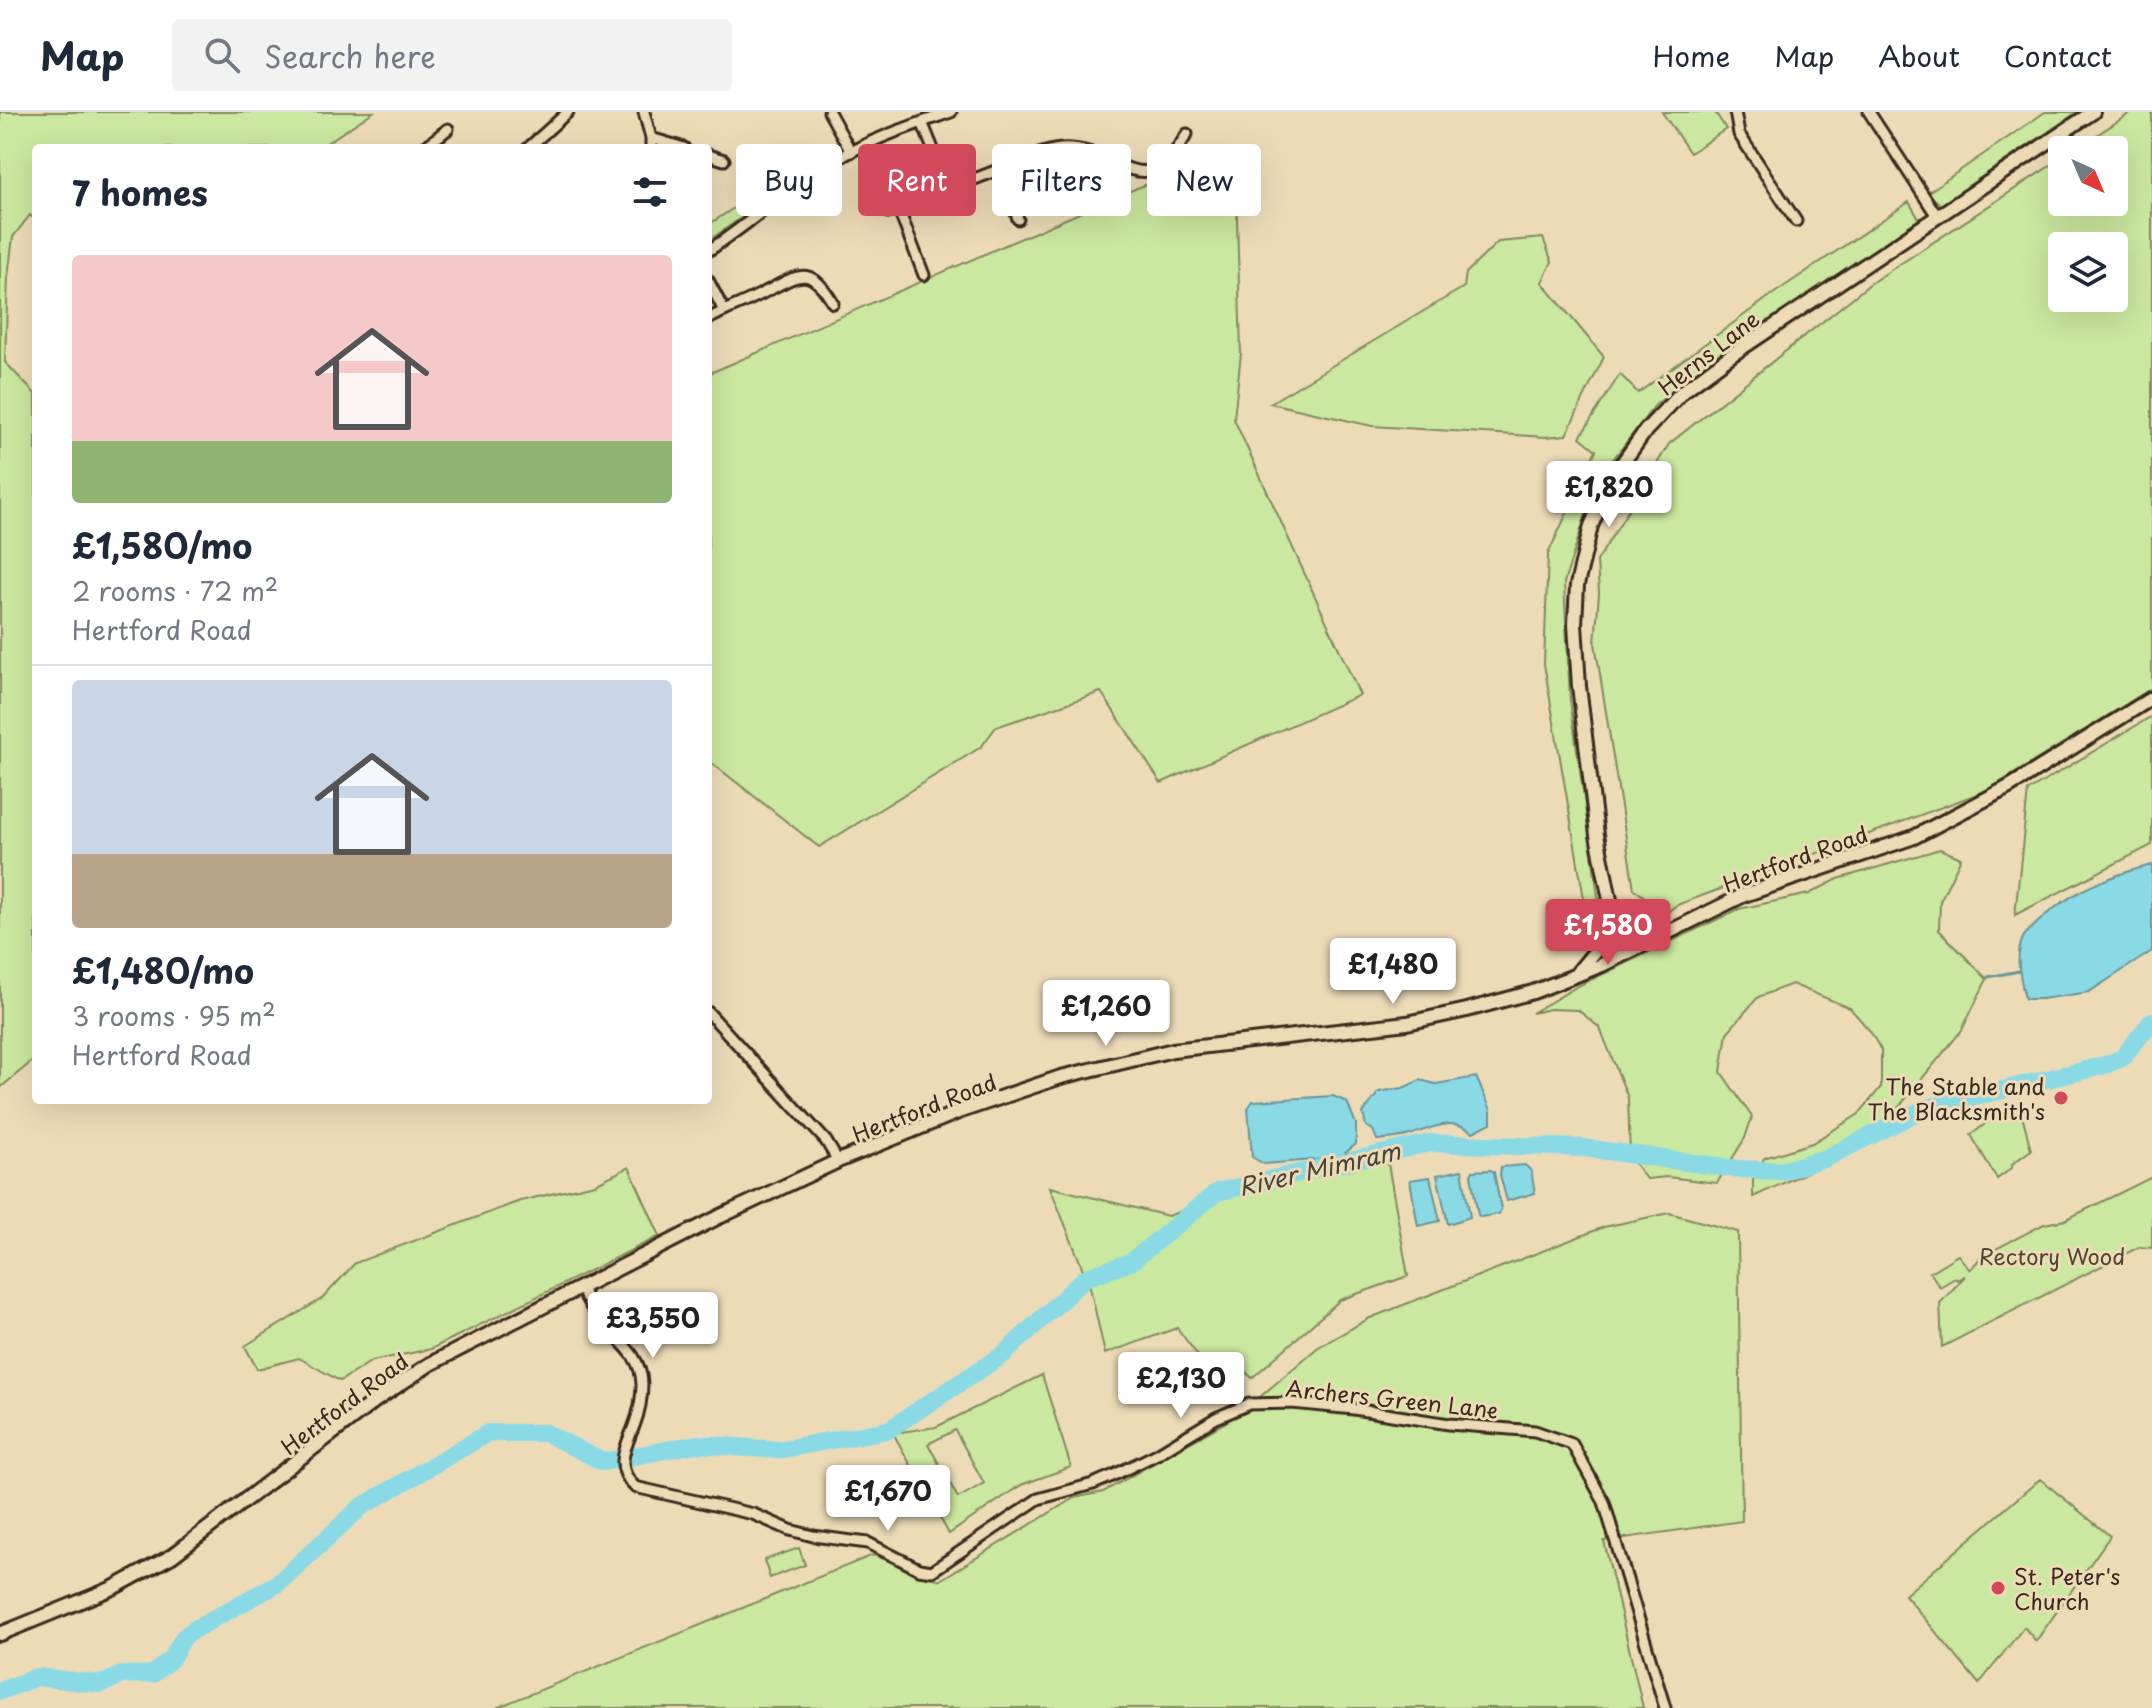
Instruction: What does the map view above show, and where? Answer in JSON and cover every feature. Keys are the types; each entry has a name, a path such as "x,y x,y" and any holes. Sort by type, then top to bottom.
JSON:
{"main road":[{"name":"Herns Lane","path":"1612,931 1612,910 1597,835 1579,686 1575,624 1577,585 1591,526 1612,478 1646,430 1683,391 1730,356 2093,112"},
{"name":"Hertford Road","path":"0,1634 113,1588 172,1556 395,1385 466,1344 838,1161 961,1111 1075,1074 1173,1050 1407,1023 1533,992 1573,977 1744,895 1914,837 2009,787 2152,698"},
{"name":"Herns Lane","path":"1612,910 1639,946"},
{"path":"1573,977 1612,931 1625,953"}],"street":[{"path":"531,144 553,116 568,112"},
{"path":"644,112 651,143"},
{"path":"829,112 851,152"},
{"path":"712,248 851,152 951,112"},
{"path":"1735,112 1739,134 1796,221"},
{"path":"1869,112 1937,216"},
{"path":"922,122 931,144"},
{"path":"429,144 448,129"},
{"path":"1131,169 1150,171 1169,162 1187,134"},
{"path":"712,156 724,160"},
{"path":"896,216 924,275"},
{"path":"712,317 794,276 808,276 820,284 833,303"},
{"path":"712,288 724,311"},
{"path":"712,1016 826,1141 838,1161"},
{"name":"Archers Green Lane","path":"580,1287 599,1319 633,1354 639,1369 642,1381 639,1410 622,1454 623,1472 635,1487 753,1514 813,1536 868,1543 919,1569 932,1571 1038,1499 1093,1484 1157,1454 1216,1418 1249,1404 1292,1403 1449,1424 1535,1431 1572,1444 1604,1502 1665,1708"}],"green space":[{"path":"0,112 373,112 325,144 32,144 32,217 30,215 13,237 8,277 5,362 32,391 32,1061 0,1088"},
{"path":"1662,112 1715,112 1726,129 1690,153"},
{"path":"2045,112 2077,112 1941,205 1927,193"},
{"path":"2132,112 2152,112 2152,688 1988,790 1677,905 1666,913 1634,889 1595,643 1599,593 1597,561 1669,444 1871,283 2048,167 2048,216 2128,216 2128,136 2095,136"},
{"path":"1147,184 1147,216 1237,216 1241,353 1234,419 1360,695 1161,783 1101,692 996,727 981,747 819,847 712,764 712,372 1072,216 1131,216 1131,191"},
{"path":"1909,202 1919,219 1656,404 1597,480 1564,583 1570,700 1601,917 1588,922 1544,664 1548,554 1596,450 1580,437 1620,374 1638,393 1770,296"},
{"path":"736,207 736,216 744,216 712,238 712,222"},
{"path":"1543,238 1552,262 1542,282 1604,357 1566,435 1546,437 1372,426 1270,403 1464,287 1466,273 1498,242"},
{"path":"2152,716 2152,845 2015,915 2028,791"},
{"path":"1940,849 1961,858 1940,901 1939,930 1987,979 1962,1030 1898,1108 1836,1159 1753,1197 1753,1180 1764,1158 1812,1143 1859,1114 1881,1087 1881,1050 1870,1031 1850,1008 1792,984 1758,997 1727,1033 1721,1072 1752,1117 1745,1138 1717,1183 1667,1177 1646,1179 1630,1157 1628,1098 1600,1028 1578,1010 1550,1009 1532,1013 1578,986 1739,909 1809,894 1838,879"},
{"path":"2016,1106 2024,1122 2031,1150 1997,1179 1971,1135 1994,1117"},
{"path":"1387,1158 1408,1276 1340,1300 1252,1378 1232,1359 1205,1365 1177,1328 1105,1354 1090,1287 1050,1187 1168,1216 1242,1189"},
{"path":"629,1167 660,1236 431,1349 372,1361 340,1381 299,1358 257,1369 245,1346 323,1298 355,1263 520,1201 595,1184"},
{"name":"Rectory Wood","path":"2152,1177 2152,1248 2139,1247 1942,1347 1940,1303 1965,1276 1940,1287 1930,1272 1958,1255 1970,1270 1982,1256 2044,1224 2065,1220"},
{"path":"1669,1213 1738,1232 1742,1521 1604,1541 1643,1708 496,1708 873,1555 940,1580 1074,1498 1103,1492 1240,1414 1317,1348 1370,1318 1604,1227"},
{"path":"1042,1375 1071,1467 1021,1485 949,1534 893,1433 936,1427","holes":["955,1430 984,1483 958,1498 928,1444"]},
{"path":"2040,1479 2110,1536 2036,1641 2024,1627 1979,1684 1905,1595"},
{"path":"799,1548 805,1565 770,1578 764,1560"}],"water":[{"path":"2152,865 2152,951 2089,992 2025,999 2019,961 2020,946 2027,932 2075,894 2105,880"},
{"path":"1476,1077 1491,1110 1491,1123 1473,1132 1449,1124 1377,1140 1373,1130 1366,1126 1363,1113 1379,1092 1403,1088 1420,1080 1436,1084"},
{"path":"1333,1096 1347,1102 1356,1124 1356,1144 1339,1158 1264,1164 1252,1157 1248,1108 1253,1101"},
{"path":"1525,1165 1531,1171 1535,1193 1507,1201 1501,1167"},
{"path":"1462,1170 1470,1217 1448,1224 1437,1175"},
{"path":"1473,1171 1494,1172 1501,1209 1499,1214 1481,1217 1478,1215 1471,1175"},
{"path":"1430,1177 1440,1221 1418,1226 1410,1180"}],"waterway":[{"path":"1988,977 2019,971"},
{"name":"River Mimram","path":"0,1691 37,1677 101,1684 122,1675 153,1674 171,1659 184,1637 277,1584 361,1507 488,1433 546,1433 603,1462 697,1444 778,1450 888,1430 1004,1354 1085,1278 1131,1262 1217,1192 1429,1143 1584,1148 1738,1169 1782,1171 1826,1158 1924,1109 2105,1065 2122,1058 2152,1021"}],"place":[{"name":"The Stable and The Blacksmith's","path":"2061,1098"},
{"name":"St. Peter's Church","path":"1998,1588"}]}
